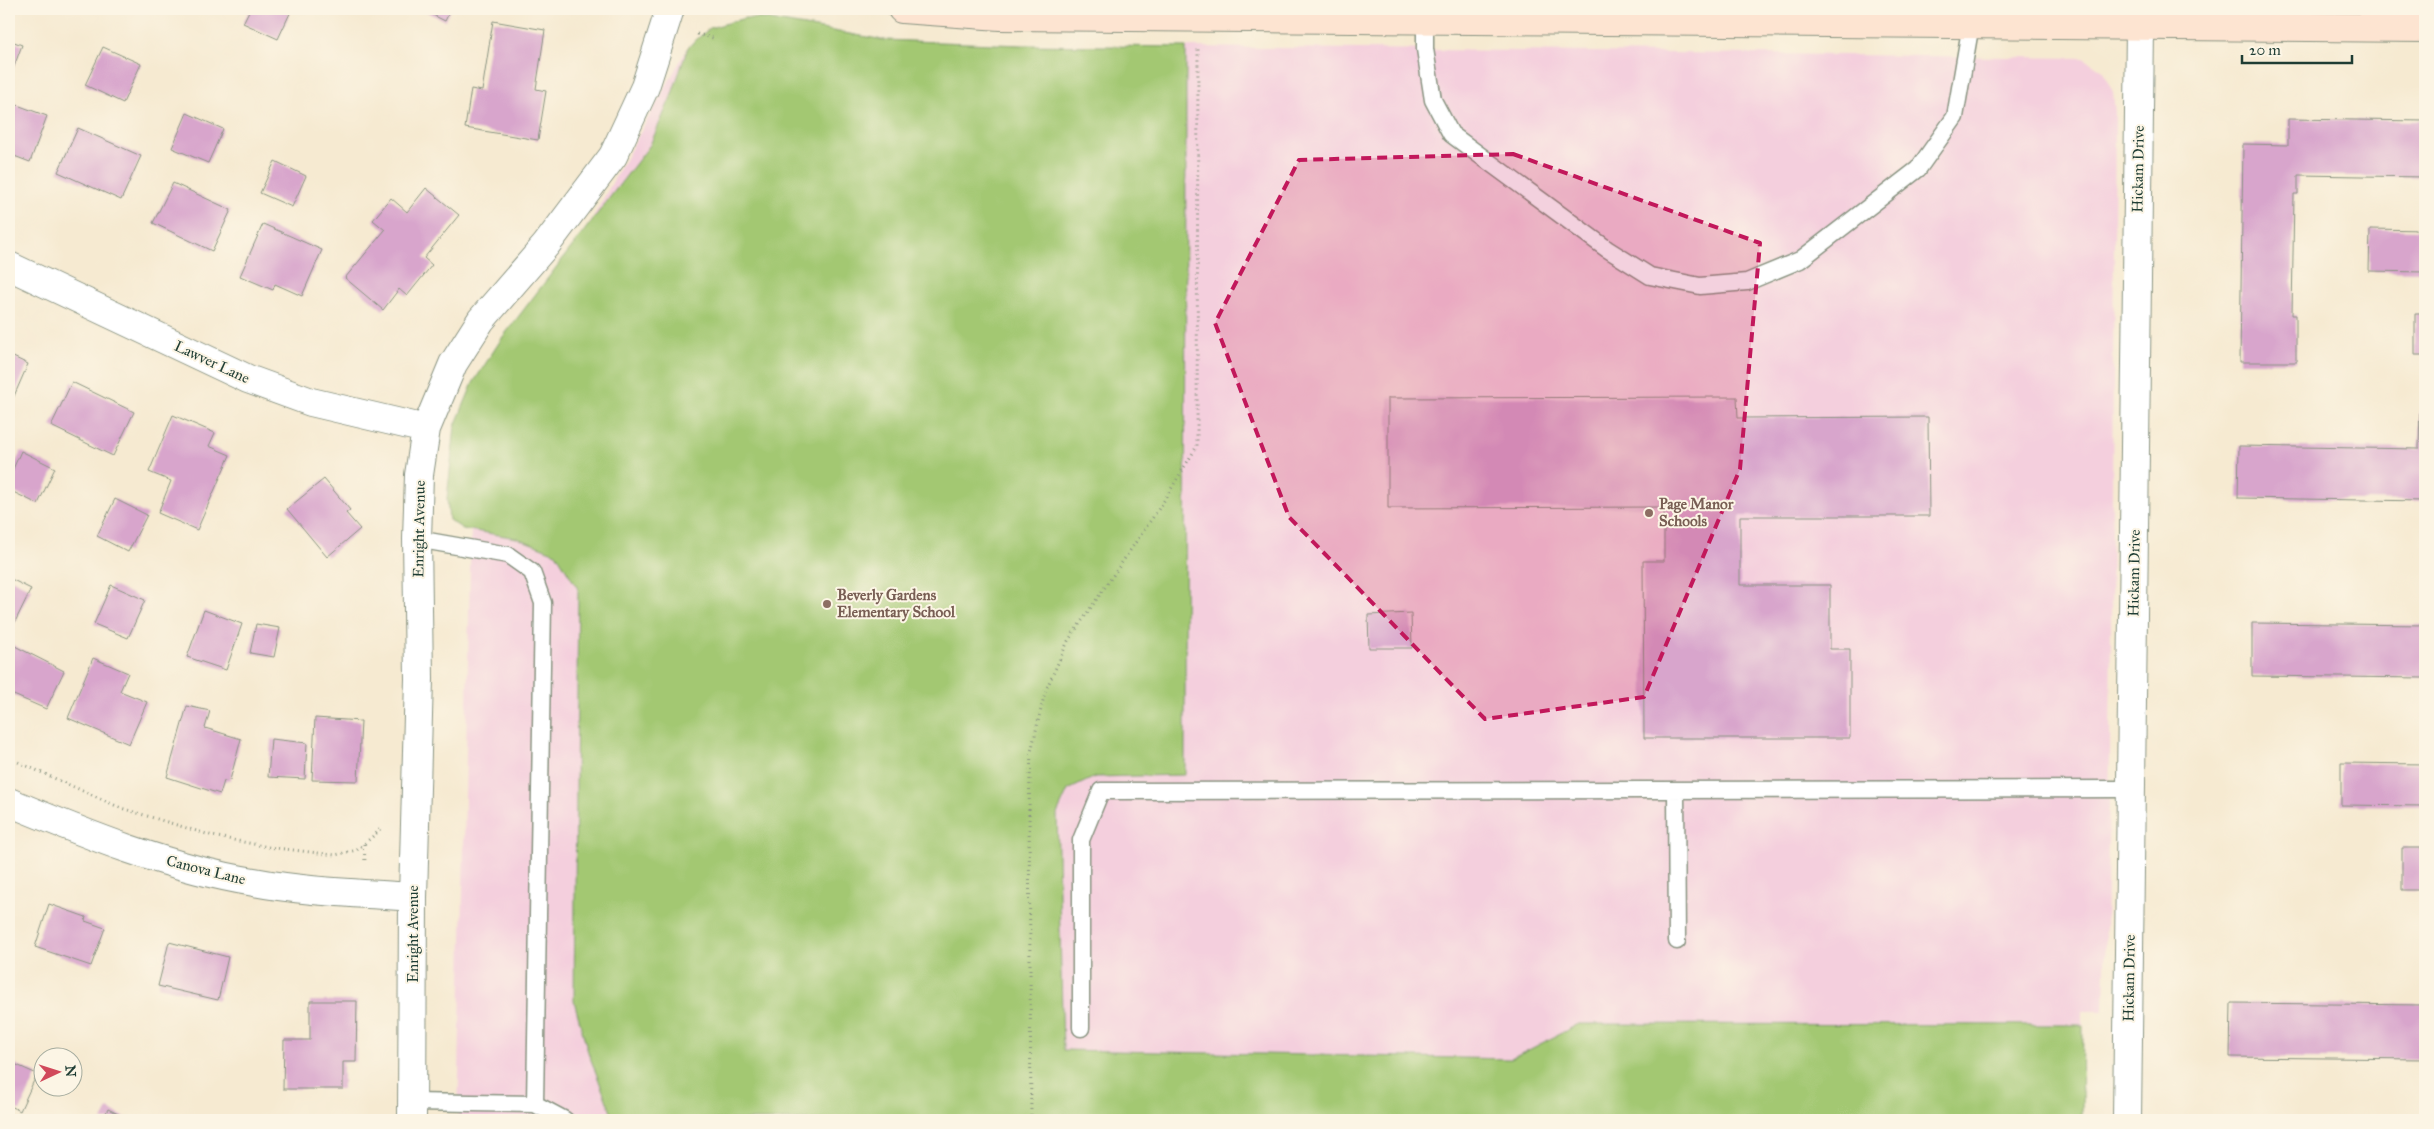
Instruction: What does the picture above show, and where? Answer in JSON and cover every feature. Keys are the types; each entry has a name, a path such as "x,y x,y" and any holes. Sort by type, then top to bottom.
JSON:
{"street":[{"name":"Enright Avenue","path":"412,1111 413,897 419,678 417,540 419,475 426,429 453,364 481,320 546,245 612,156 646,87 670,9"},
{"path":"913,9 1000,16 1198,18 1226,13 1425,19 1842,15 1971,24 2140,27 2425,28"},
{"name":"Hickam Drive","path":"2127,1120 2140,27"},
{"name":"Lawver Lane","path":"9,266 248,379 311,402 426,429"},
{"name":"Canova Lane","path":"9,802 80,832 185,867 254,882 323,891 413,897"}],"lane":[{"path":"1425,19 1425,49 1433,100 1452,134 1607,249 1650,276 1700,286 1747,282 1800,260 1918,169 1956,117 1971,24"},
{"path":"417,540 508,555 532,572 543,603 535,1104"},
{"path":"1081,1028 1081,840 1101,791 2131,789"},
{"path":"1676,790 1677,941"},
{"path":"412,1111 535,1104 566,1120"}],"path":[{"path":"1030,1120 1029,807 1032,752 1045,692 1068,641 1162,504 1197,446 1198,18"},
{"path":"9,758 121,808 213,836 268,847 335,855 357,850 379,831 384,818"}],"highlighted area":[{"path":"1513,154 1760,243 1740,469 1644,697 1485,719 1289,517 1215,323 1299,160"}],"shaded area":[{"path":"745,18 884,40 1022,45 2084,58 2102,70 2113,92 2115,113 2110,759 2104,1011 2083,1011 2082,1120 458,1120 473,432 688,47 710,28"}],"green space":[{"name":"Beverly Gardens Elementary School","path":"745,18 765,19 884,40 1022,45 1186,47 1185,775 1095,777 1068,790 1057,814 1063,1050 1511,1059 1579,1024 2083,1025 2082,1120 614,1120 588,1052 574,1001 578,589 556,553 517,538 463,529 449,520 447,499 455,426 473,383 502,338 650,145 671,97 688,47 710,28"}],"building":[{"path":"250,9 292,9 278,39 243,23"},
{"path":"421,9 451,9 445,21"},
{"path":"493,21 545,30 536,89 546,91 538,140 465,128 471,89 482,91"},
{"path":"9,40 22,45 9,80"},
{"path":"103,47 141,64 123,103 85,85"},
{"path":"9,102 47,116 30,162 9,154"},
{"path":"187,113 223,129 208,163 172,148"},
{"path":"2288,119 2425,121 2425,177 2298,175 2298,194 2294,194 2292,315 2296,315 2296,362 2240,362 2243,144 2288,145"},
{"path":"78,128 141,156 121,200 58,172"},
{"path":"275,161 306,176 292,207 260,193"},
{"path":"173,183 231,210 212,251 153,223"},
{"path":"426,188 459,215 424,258 432,265 407,296 399,289 383,310 345,278 385,230 373,220 391,198 407,212"},
{"path":"263,224 322,250 302,296 275,284 273,290 240,276"},
{"path":"2370,229 2425,230 2425,272 2369,271"},
{"path":"2415,314 2425,314 2425,355 2415,355"},
{"path":"9,355 28,364 11,403 9,402"},
{"path":"72,382 134,412 113,456 51,426"},
{"path":"1737,397 1738,418 1928,417 1929,516 1740,516 1740,585 1830,585 1830,649 1850,649 1850,738 1644,738 1643,561 1664,561 1664,507 1388,508 1388,398"},
{"path":"2420,405 2425,405 2425,501 2238,498 2239,446 2419,449"},
{"path":"173,415 215,433 209,446 230,455 197,530 158,513 171,481 149,472"},
{"path":"21,451 55,468 38,504 9,490 9,478"},
{"path":"324,479 350,510 346,513 360,529 327,557 287,509"},
{"path":"115,499 147,515 128,552 97,536"},
{"path":"9,578 31,589 14,624 9,621"},
{"path":"111,585 145,600 128,638 94,624"},
{"path":"204,610 242,624 226,670 187,657"},
{"path":"1411,613 1412,648 1369,648 1368,615"},
{"path":"2252,623 2425,625 2425,678 2252,676"},
{"path":"256,624 280,628 274,657 250,653"},
{"path":"9,643 64,671 46,709 9,693"},
{"path":"93,658 128,673 120,691 147,702 129,744 68,718"},
{"path":"187,706 210,711 205,728 241,739 230,780 224,781 220,794 167,777"},
{"path":"315,718 361,721 358,781 312,780"},
{"path":"271,739 307,743 305,779 268,777"},
{"path":"2341,763 2425,764 2425,806 2341,805"},
{"path":"2402,848 2425,848 2425,890 2402,890"},
{"path":"49,904 86,917 85,921 105,928 91,966 35,947"},
{"path":"169,942 228,957 218,1000 158,986"},
{"path":"310,1001 357,1001 356,1062 343,1062 343,1089 283,1089 284,1040 310,1040"},
{"path":"2231,1003 2425,1005 2425,1059 2230,1057"},
{"path":"10,1062 32,1072 32,1085 20,1111 9,1105"},
{"path":"108,1109 130,1120 102,1120"}],"place":[{"name":"Page Manor Schools","path":"1649,513"},
{"name":"Beverly Gardens Elementary School","path":"827,604"}]}
